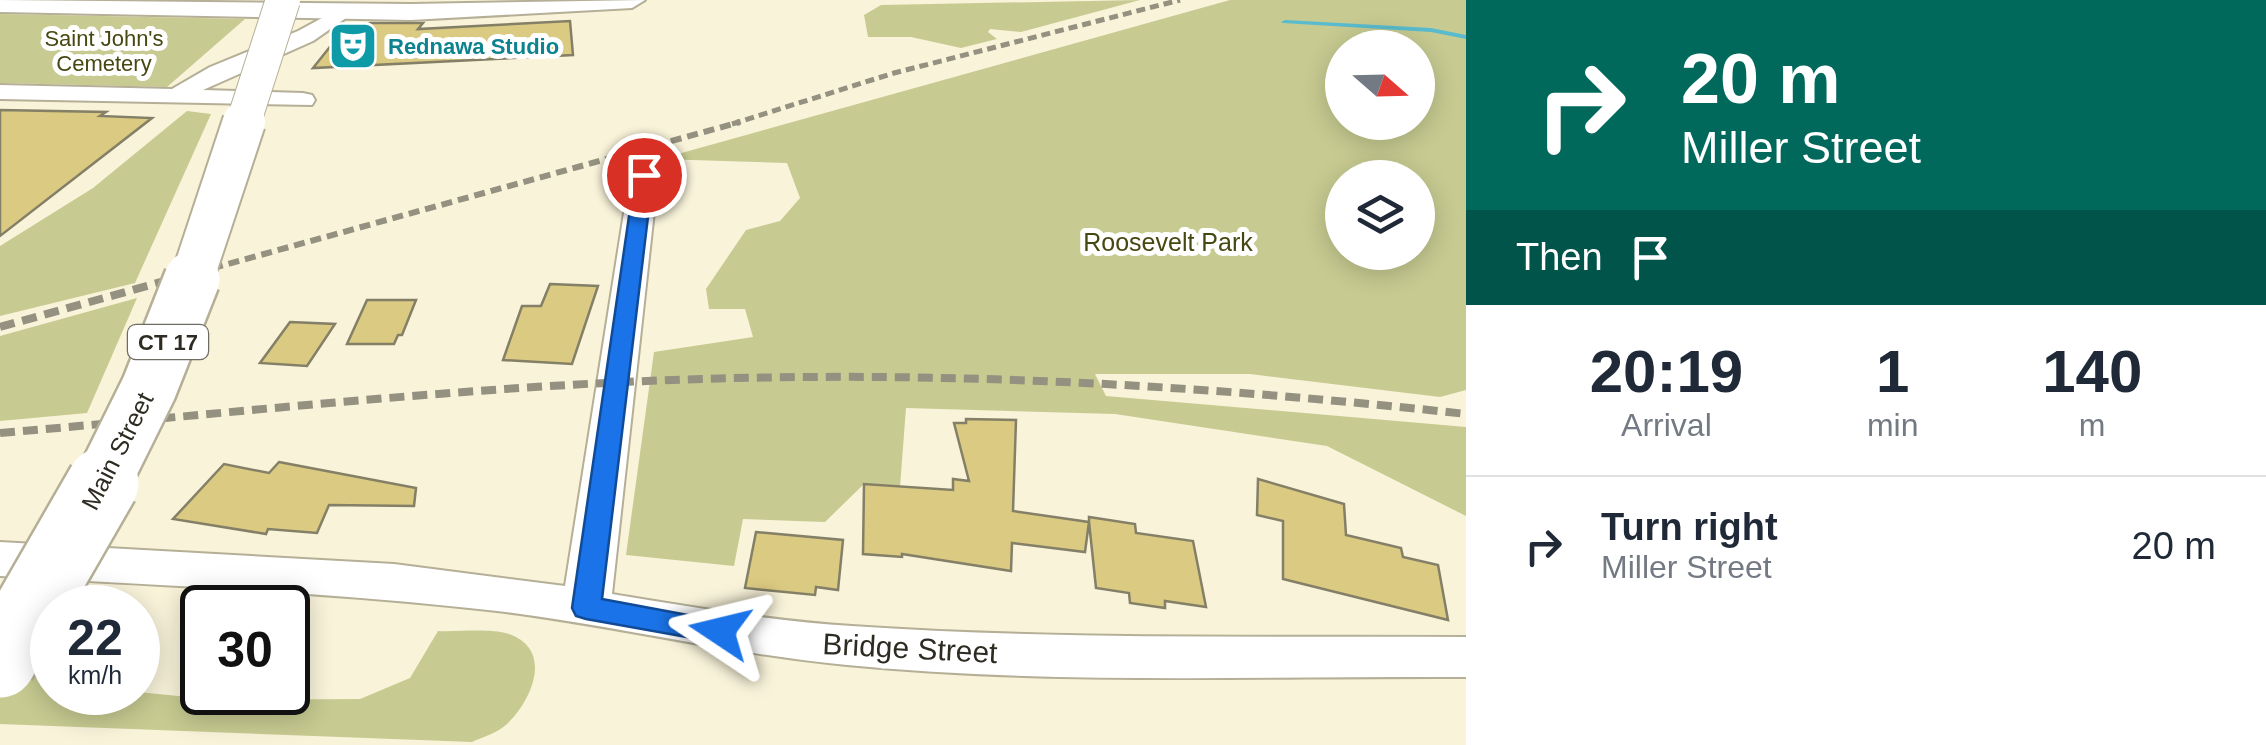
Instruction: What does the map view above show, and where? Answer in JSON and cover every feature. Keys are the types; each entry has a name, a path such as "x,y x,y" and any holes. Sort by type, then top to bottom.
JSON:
{"highway":[{"name":"Main Street","path":"0,662 93,501 149,388 176,322 283,0"}],"street":[{"path":"0,4 346,11 632,0"},
{"path":"177,97 219,70 318,31 346,11"},
{"path":"0,92 303,100"},
{"path":"586,608 644,175"},
{"name":"Bridge Street","path":"0,559 394,582 791,640 919,650 1056,656 1466,656"}],"green space":[{"path":"1140,0 1021,32 990,29 988,32 997,39 961,48 911,37 868,37 864,15 881,5"},
{"name":"Roosevelt Park","path":"1230,0 1466,0 1466,390 1440,397 1250,374 1095,374 1106,396 1466,427 1466,516 1327,446 1115,414 906,408 900,487 864,484 825,522 743,519 734,566 626,555 654,352 753,337 745,309 709,309 706,289 746,230 780,221 800,198 787,163 660,159"},
{"name":"Saint John's Cemetery","path":"0,14 245,19 167,87 0,83"},
{"path":"187,111 211,114 135,283 0,316 0,246 93,188"},
{"path":"137,298 87,413 0,421 0,336"},
{"path":"0,609 30,614 30,715 160,715 160,694 180,696 180,715 310,715 310,699 360,699 410,678 438,631 509,634 523,641 535,663 530,689 516,714 495,732 472,742 0,724"}],"building":[{"path":"570,21 573,55 313,68 341,33 360,32 370,23 423,23 418,29"},
{"path":"0,110 106,112 100,116 152,118 0,236"},
{"path":"550,284 598,286 572,364 503,360 522,306 541,306"},
{"path":"367,300 416,300 402,335 394,344 347,344"},
{"path":"290,322 335,324 307,366 260,363"},
{"path":"966,419 1016,420 1013,511 1089,522 1085,552 1012,543 1011,571 902,554 863,554 864,484 953,490 953,479 969,481 954,423 966,423"},
{"path":"279,462 416,488 414,506 329,505 317,533 268,529 266,534 173,519 224,464 269,473"},
{"path":"1258,479 1344,504 1346,535 1401,548 1403,557 1438,565 1448,620 1283,579 1283,521 1257,515"},
{"path":"1089,517 1135,524 1136,533 1193,541 1206,607 1165,601 1165,608 1130,603 1129,593 1096,588"},
{"path":"756,532 843,540 838,590 816,587 815,595 745,588"}],"waterway":[{"path":"1285,22 1431,30 1466,37"}],"railway":[{"path":"732,124 894,73 1180,0"},
{"path":"163,282 740,122"},
{"path":"0,327 172,279"},
{"path":"0,433 526,388 798,377 1085,383 1466,414"}],"place":[{"name":"Rednawa Studio","path":"353,46"}],"route":[{"path":"644,175 586,608 720,631"}]}
